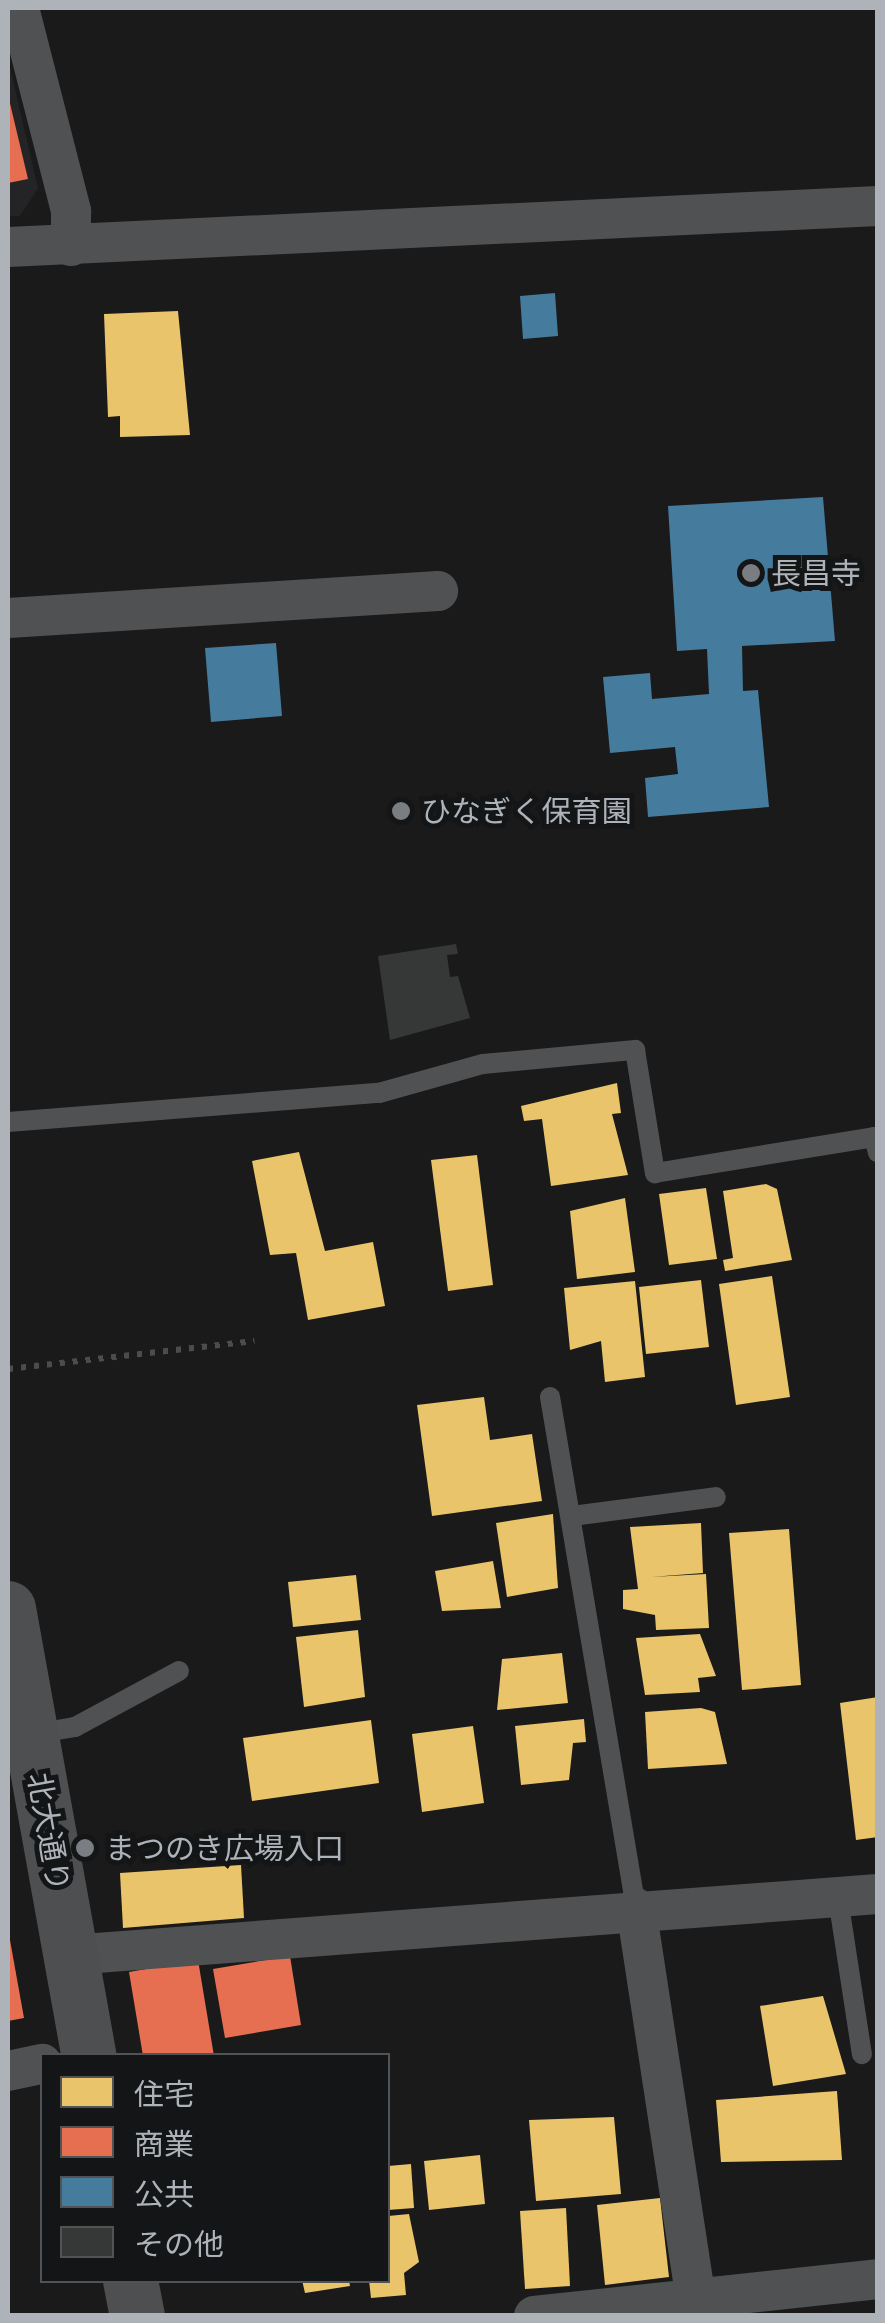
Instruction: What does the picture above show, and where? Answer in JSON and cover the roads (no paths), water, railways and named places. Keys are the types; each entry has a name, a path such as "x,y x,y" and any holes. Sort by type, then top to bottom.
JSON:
{"street":[{"path":"19,8 71,211 71,246"},
{"path":"8,247 878,206"},
{"path":"8,618 438,590"},
{"name":"北大通り","path":"8,1608 88,2053"},
{"path":"70,1955 636,1908 858,1896"},
{"path":"636,1908 696,2298"},
{"path":"8,2071 40,2064"},
{"path":"130,2283 136,2316"},
{"path":"534,2316 696,2298 858,2292"}],"lane":[{"path":"8,1122 379,1093 484,1064 635,1050 655,1173 874,1137 878,1153"},
{"path":"550,1396 636,1908"},
{"path":"572,1516 716,1497"},
{"path":"32,1734 75,1727 179,1671"},
{"path":"858,1896 862,2054"}],"place":[{"name":"長昌寺","path":"751,573"},
{"name":"ひなぎく保育園","path":"401,811"},
{"name":"まつのき広場入口","path":"85,1848"}]}
